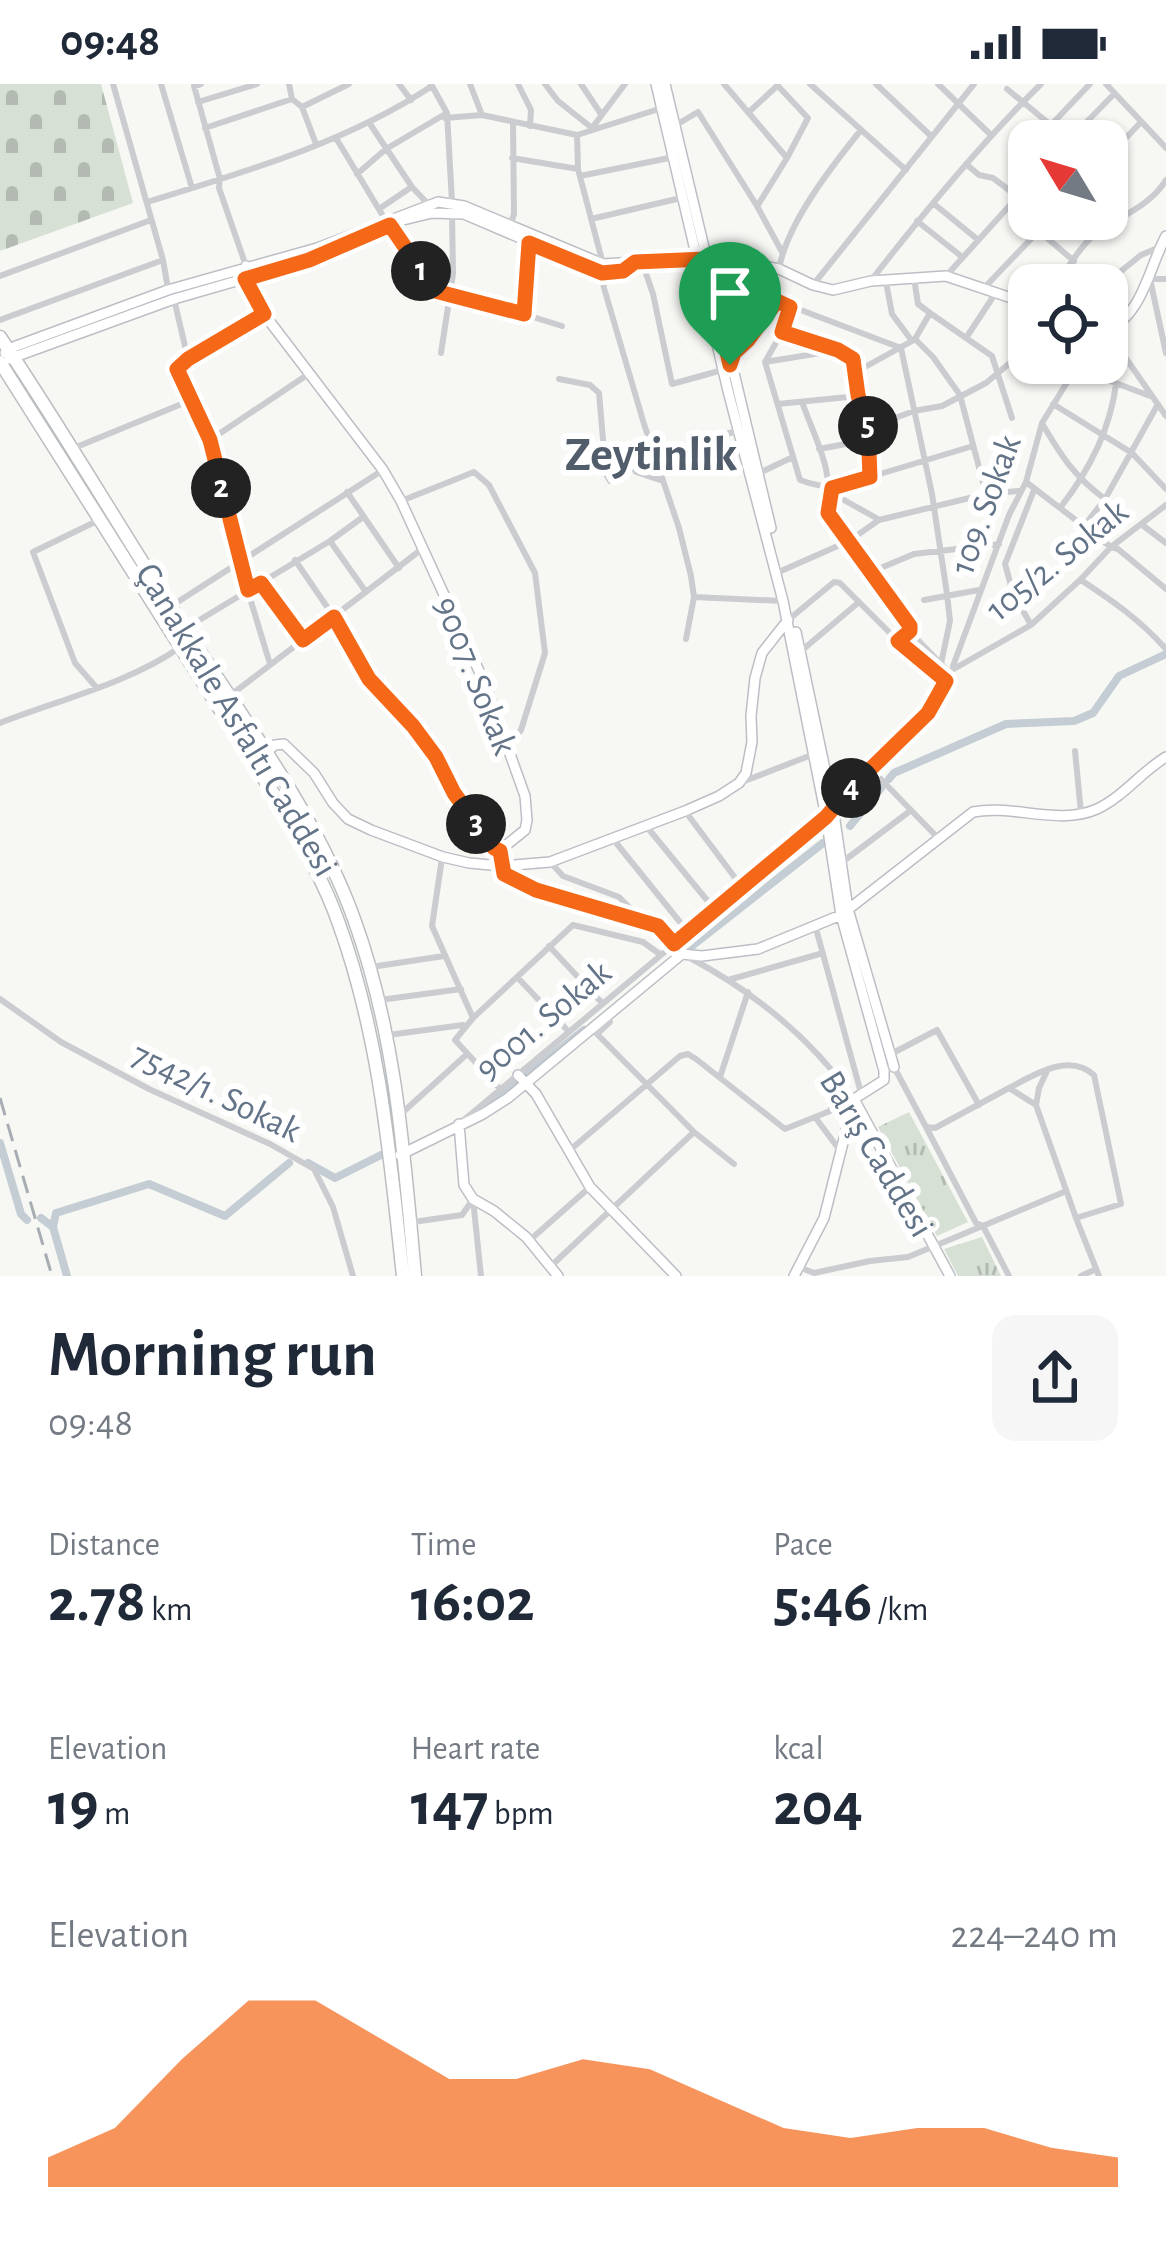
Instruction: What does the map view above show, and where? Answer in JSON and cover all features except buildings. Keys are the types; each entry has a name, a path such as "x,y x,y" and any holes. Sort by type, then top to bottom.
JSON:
{"highway":[{"name":"Çanakkale Asfaltı Caddesi","path":"4,354 266,752 353,914 380,1000 400,1115 397,1156 403,1276"},
{"name":"Çanakkale Asfaltı Caddesi","path":"4,354 100,520 312,862 358,982 410,1222 415,1276"}],"street":[{"path":"113,84 188,359"},
{"path":"161,84 192,188"},
{"path":"198,102 257,84"},
{"path":"289,84 316,144"},
{"path":"302,107 349,84"},
{"path":"399,84 411,100"},
{"path":"518,84 531,110 530,126"},
{"path":"545,84 592,128"},
{"path":"581,84 602,114"},
{"path":"592,128 625,84"},
{"path":"660,84 684,197 714,287 738,431 782,571 845,912 889,1069 1009,1276"},
{"path":"660,84 676,125 727,369 783,601 800,652 833,807 845,912 891,1054 884,1080 857,1096"},
{"path":"724,84 787,158"},
{"path":"810,84 906,170"},
{"path":"876,84 931,136"},
{"path":"938,84 992,135"},
{"path":"812,285 974,84"},
{"path":"871,281 917,221 1041,84"},
{"path":"1056,120 1090,84"},
{"path":"1106,84 1166,148"},
{"path":"197,85 219,188 246,266 245,279"},
{"path":"147,202 370,124 431,85 446,116 452,207 453,274 441,353"},
{"path":"473,85 482,115"},
{"path":"750,111 778,85 808,118 757,206"},
{"path":"1007,89 1045,120"},
{"path":"1089,120 1114,94"},
{"path":"205,128 292,99"},
{"path":"357,174 386,149 446,116 482,115 577,135 662,108"},
{"path":"676,125 698,112 782,252"},
{"path":"1128,136 1141,122"},
{"path":"510,226 514,214 513,123"},
{"path":"370,124 428,204"},
{"path":"779,268 782,252 826,174 861,130"},
{"path":"577,135 579,172 604,288 679,528 694,597 686,638"},
{"path":"336,138 435,291 562,326"},
{"path":"512,158 579,172 674,157"},
{"path":"967,164 1008,189"},
{"path":"1128,213 1157,194 1166,180"},
{"path":"379,209 412,187"},
{"path":"591,219 684,197"},
{"path":"933,203 977,238"},
{"path":"171,294 309,260 428,204 510,226 603,268"},
{"path":"946,276 1008,205"},
{"path":"4,354 246,266 271,263 388,223 452,207 529,243 603,268 623,271 639,262 702,258 779,268 833,290 871,281 946,276 1008,298"},
{"path":"0,276 151,220"},
{"path":"917,221 962,256"},
{"path":"1128,313 1150,279 1166,236"},
{"path":"984,288 1029,240"},
{"path":"1048,240 1073,261"},
{"path":"1071,264 1089,240"},
{"path":"524,314 529,243"},
{"path":"1128,265 1160,247"},
{"path":"0,320 163,260"},
{"path":"639,262 653,294 672,384 727,369"},
{"path":"914,278 918,304 992,356 1012,418"},
{"name":"9007. Sokak","path":"245,279 264,314 383,470 485,684 525,796 525,830 500,851"},
{"path":"1150,279 1166,279"},
{"path":"1150,279 1166,353"},
{"path":"886,282 892,314 933,357 960,395 986,494"},
{"path":"714,287 753,295"},
{"path":"966,338 995,294"},
{"path":"727,369 734,353 777,301 901,348"},
{"path":"790,307 765,362 800,480 832,488 974,446"},
{"path":"856,372 913,340 930,313"},
{"path":"264,314 188,359 177,373 210,440 238,562 271,664"},
{"path":"782,332 853,359 868,428 870,477"},
{"path":"901,348 926,461 947,594 950,622 941,664"},
{"path":"765,362 838,350"},
{"path":"1128,361 1161,408"},
{"path":"868,428 943,406 1008,364"},
{"path":"210,440 310,373"},
{"path":"559,379 590,385 599,393 610,481 617,481 626,454 636,472 663,481"},
{"name":"109. Sokak","path":"949,674 1026,482 1042,423 1066,384"},
{"path":"1060,508 1081,482 1102,436 1116,384 1161,408"},
{"path":"778,404 858,395"},
{"path":"70,449 190,400"},
{"path":"802,402 828,468 832,488 828,513 910,631 949,674"},
{"path":"1053,404 1132,453 1166,490"},
{"path":"1084,526 1161,408"},
{"path":"1042,423 1064,462 1105,499"},
{"path":"654,454 738,431"},
{"path":"819,449 867,440"},
{"path":"754,477 793,457"},
{"path":"170,607 383,470"},
{"path":"401,502 478,473 489,485 535,573 545,653 521,730 508,747"},
{"path":"1026,482 1166,589"},
{"path":"832,488 879,520"},
{"path":"1031,625 1004,564 1035,489"},
{"path":"782,571 849,541 879,520 986,494 1020,491"},
{"path":"347,492 399,568"},
{"name":"105/2. Sokak","path":"833,807 928,713 949,674 1031,625 1111,547 1166,505"},
{"path":"184,629 363,517"},
{"path":"96,687 75,663 33,552 100,520"},
{"path":"1142,524 1166,543"},
{"path":"330,541 366,592"},
{"path":"871,572 914,554 999,544"},
{"path":"229,696 423,548"},
{"path":"295,560 369,679 413,726 454,793 500,851 504,874 536,890 658,926 682,954"},
{"path":"1081,580 1135,616 1163,645"},
{"path":"739,783 746,773 752,742 755,678 763,653 775,633 834,582 898,641 949,674"},
{"path":"261,583 303,640"},
{"path":"924,600 981,590"},
{"path":"694,597 783,601"},
{"path":"800,652 859,602"},
{"path":"898,641 910,631"},
{"path":"1163,645 1166,633"},
{"path":"0,723 166,658 181,647"},
{"path":"266,752 284,744 314,773 348,819 442,857 502,866 550,862 685,811 739,783 814,754"},
{"path":"1075,752 1081,813"},
{"path":"397,1156 483,1114 526,1084 604,1010 682,954 758,949 845,912 973,812 995,808 1081,813 1102,807 1166,758"},
{"path":"870,768 939,838"},
{"path":"826,817 833,807"},
{"path":"685,811 742,887"},
{"path":"841,863 910,811"},
{"name":"9001. Sokak","path":"459,1124 569,1032 604,1010 661,955 826,817"},
{"path":"647,826 715,910"},
{"path":"613,839 688,932"},
{"path":"442,857 432,926 461,989 470,1022"},
{"path":"550,862 562,876 619,897 644,921"},
{"path":"500,1090 454,1040 574,925 643,942 661,955"},
{"path":"815,925 857,1096 824,1218 797,1272 814,1274 896,1260 1064,1192"},
{"path":"549,946 604,1010 610,1022 597,1034 694,1132 734,1164"},
{"path":"728,980 823,953"},
{"name":"Barış Caddesi","path":"682,954 748,992 857,1096 950,1276"},
{"path":"370,967 446,956"},
{"path":"517,977 569,1032"},
{"path":"380,1000 461,989"},
{"path":"720,1077 748,992"},
{"name":"7542/1. Sokak","path":"0,999 61,1042 314,1169 333,1207 353,1276"},
{"path":"388,1035 470,1022"},
{"path":"891,1054 937,1030 979,1105"},
{"path":"570,1150 680,1056 688,1054 785,1129 830,1111 840,1080"},
{"path":"400,1115 466,1055"},
{"path":"926,1127 935,1128 1049,1067 1088,1069 1094,1076 1121,1204 1076,1218"},
{"path":"1049,1067 1036,1105 1097,1272 1081,1276"},
{"path":"518,1075 536,1094 590,1186 676,1276"},
{"path":"1009,1088 1036,1105"},
{"path":"815,1117 841,1152"},
{"path":"459,1124 464,1185 472,1199 481,1276"},
{"path":"472,1199 530,1240 555,1271 595,1223 694,1132"},
{"path":"530,1240 590,1186"},
{"path":"410,1222 462,1215 472,1199"}],"green space":[{"path":"0,84 101,84 133,203 0,251"},
{"path":"909,1112 968,1222 937,1236 878,1127"},
{"path":"982,1237 1001,1276 958,1276 944,1249"}],"waterway":[{"path":"889,779 1006,724 1074,721 1093,713 1119,676 1164,655"},
{"path":"850,826 881,788"},
{"path":"688,949 823,843"},
{"path":"526,1076 584,1030"},
{"path":"480,1112 516,1083"},
{"path":"0,1143 21,1214 27,1220"},
{"path":"308,1163 335,1178 381,1155"},
{"path":"53,1227 56,1213 149,1184 225,1216 289,1163"},
{"path":"41,1218 53,1227 67,1276"}],"railway":[{"path":"0,1098 52,1276"}],"district":[{"name":"Zeytinlik","path":"651,453"}],"route":[{"path":"390,225 440,295 524,314 529,243 602,273 623,271 635,262 706,259 730,365 734,353 777,301 790,307 782,332 853,359 868,428 870,477 832,488 828,513 910,626 898,641 946,681 928,713 826,817 674,944 658,926 511,880 504,874 500,851 454,793 413,726 369,679 334,617 303,640 261,583 248,590 210,440 177,369 264,314 245,279 309,260 390,225"}]}
